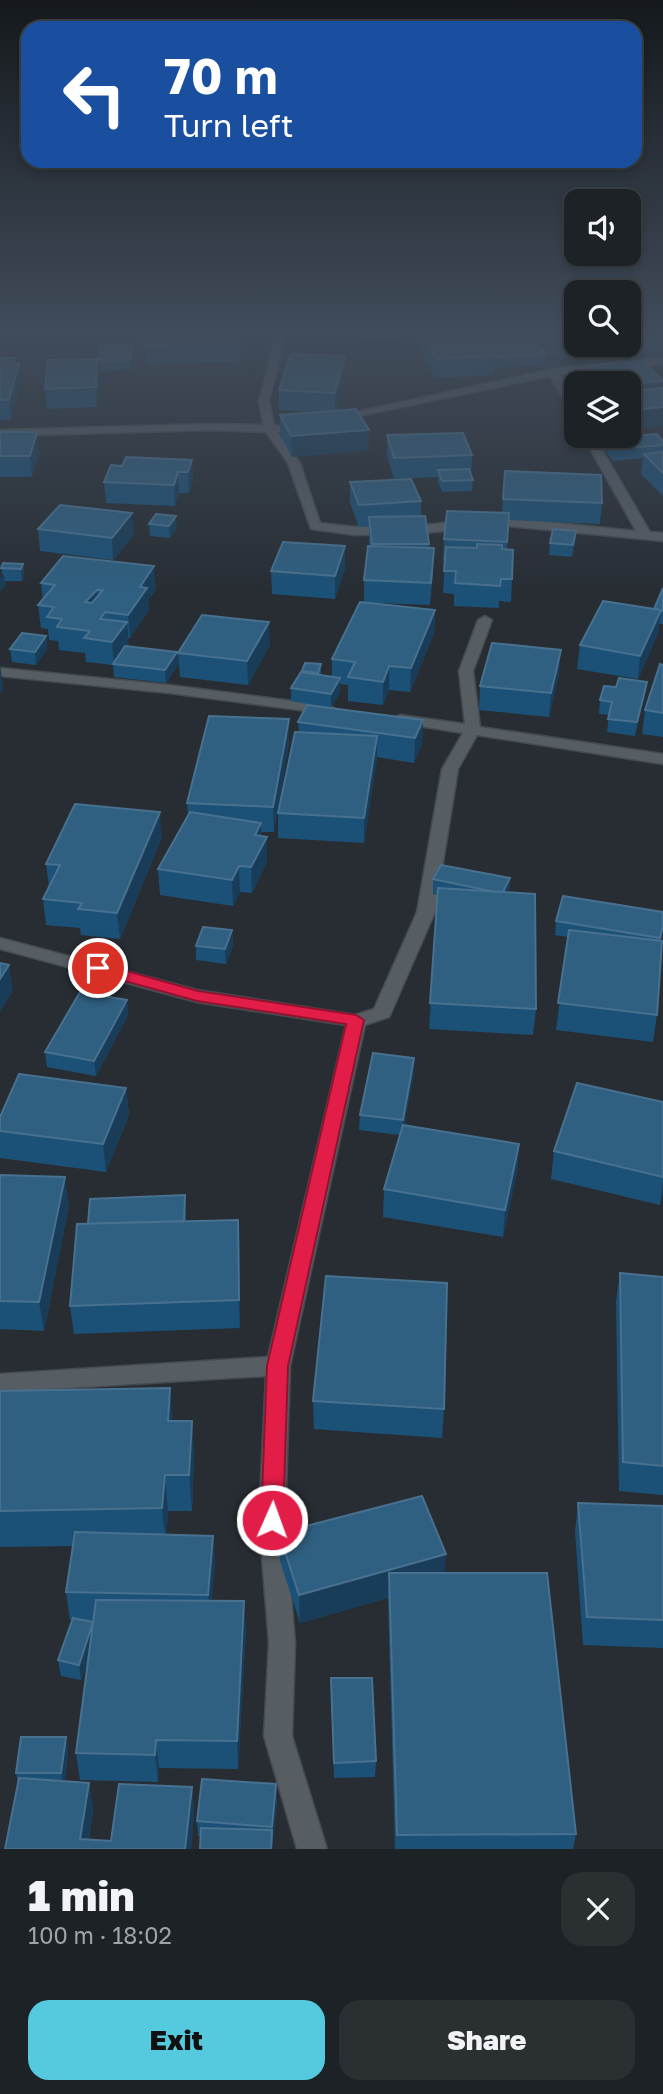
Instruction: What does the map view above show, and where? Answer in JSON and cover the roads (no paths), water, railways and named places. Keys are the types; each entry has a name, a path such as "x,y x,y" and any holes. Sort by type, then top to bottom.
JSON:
{"street":[{"path":"268,421 269,429 294,463 315,526 355,531 425,529 498,521 663,537"},
{"path":"0,433 210,427 269,429 294,425"},
{"path":"596,448 645,535"},
{"path":"0,943 197,996 356,1020 382,1013 426,912 450,769 473,728 467,671 485,620"},
{"path":"0,672 169,689 349,712"},
{"path":"390,718 473,728 663,759"},
{"path":"312,1849 278,1735 282,1643 272,1520 278,1366 356,1020"},
{"path":"0,1383 278,1366"}]}
